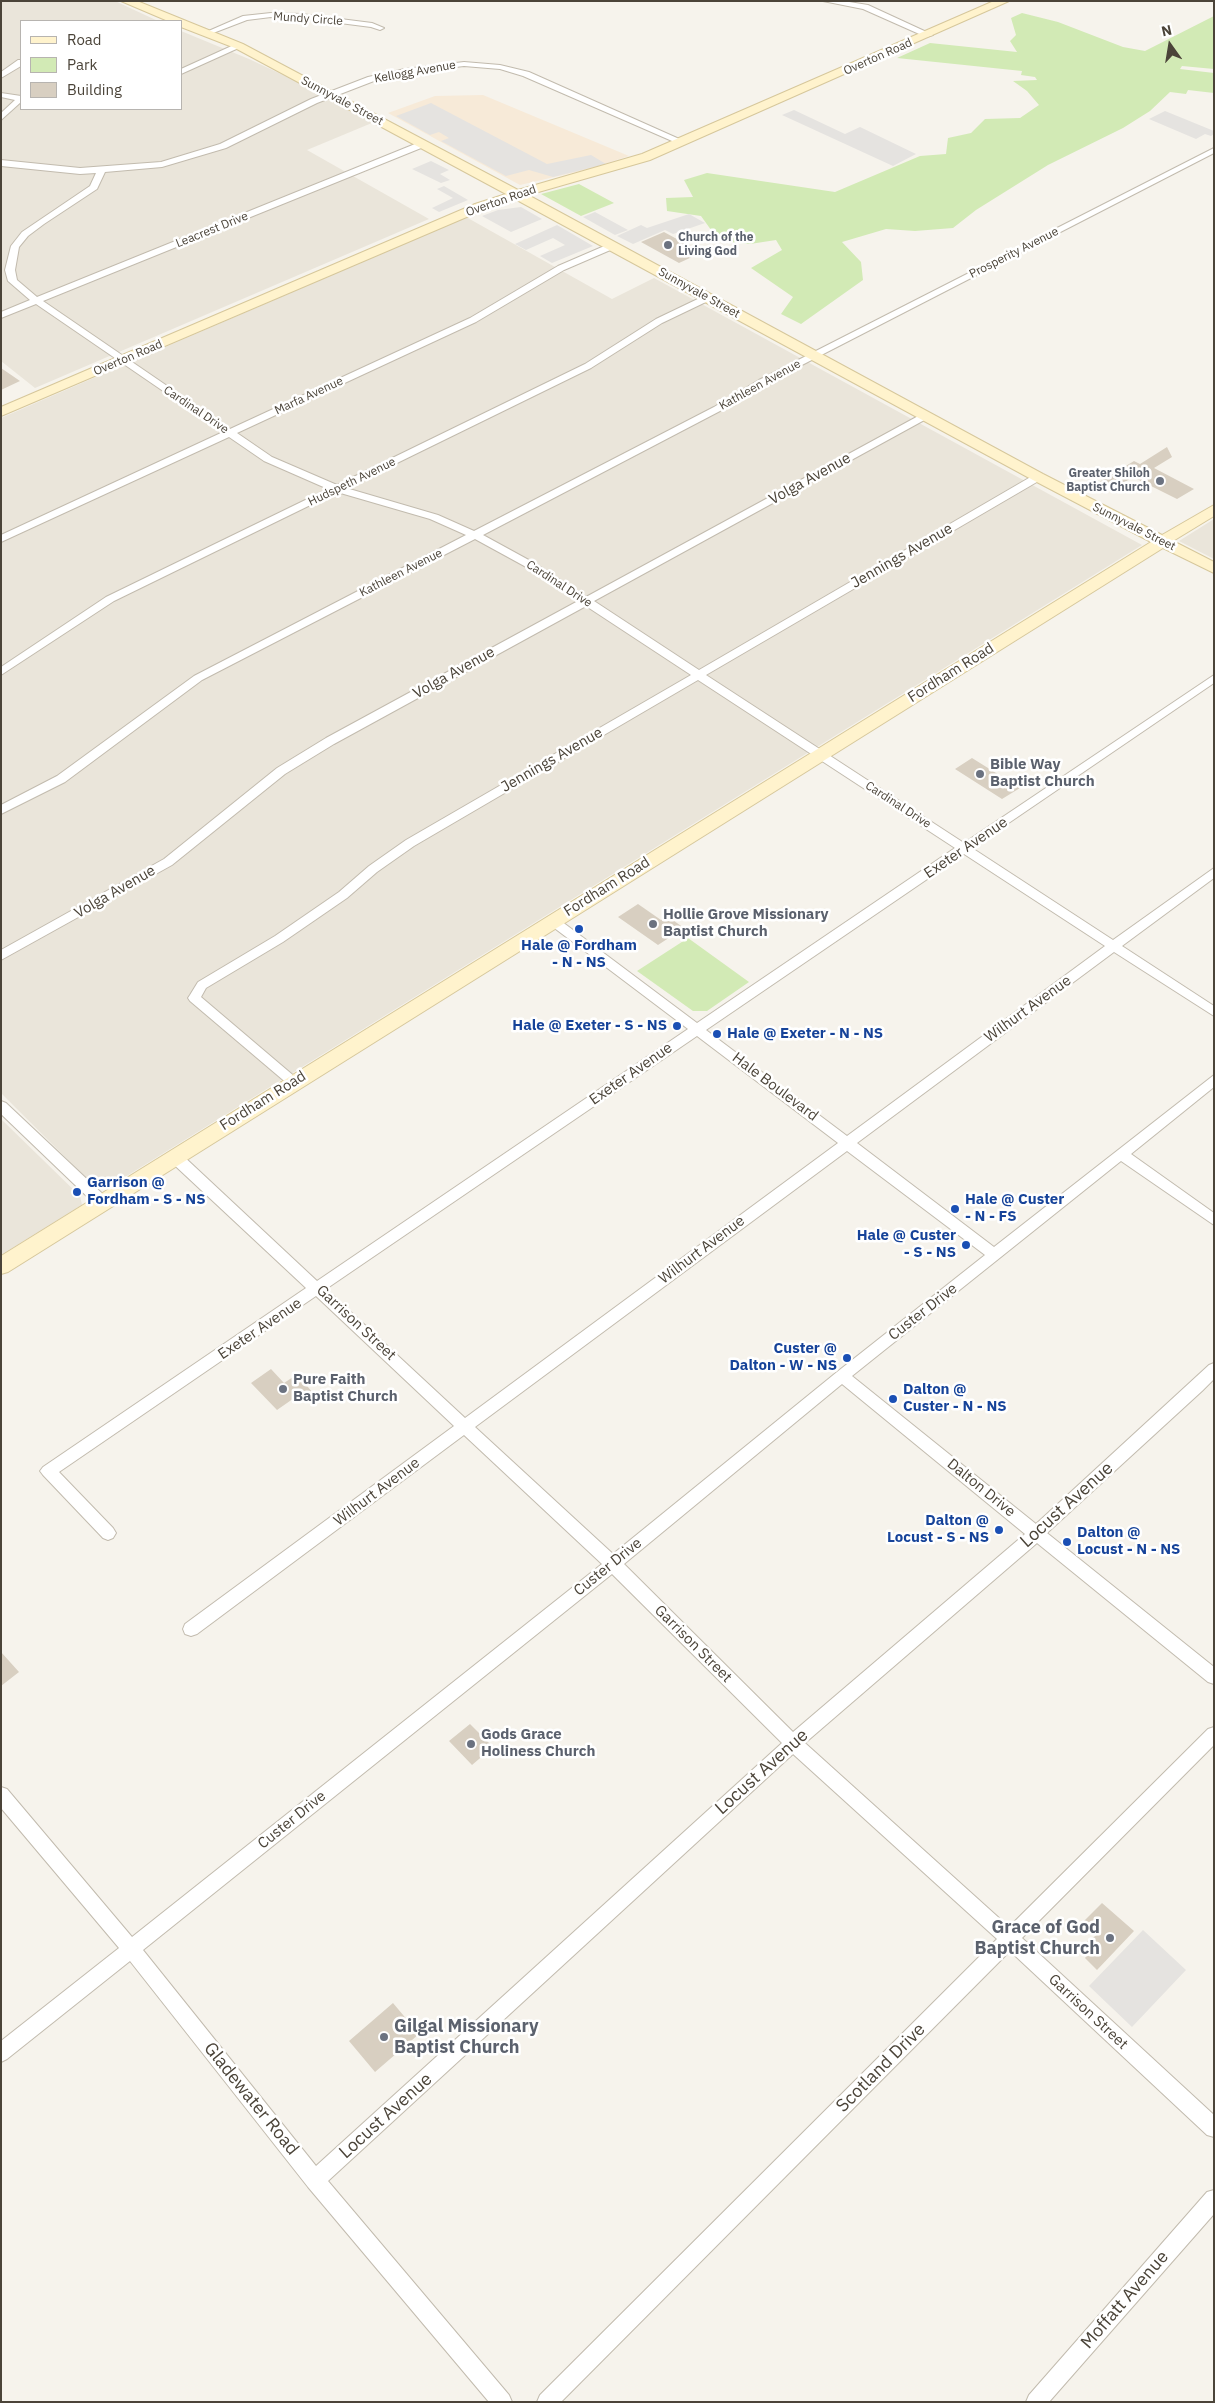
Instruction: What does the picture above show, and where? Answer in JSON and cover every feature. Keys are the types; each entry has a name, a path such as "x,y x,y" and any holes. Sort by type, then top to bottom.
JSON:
{"street":[{"path":"126,1 174,20"},
{"path":"828,1 852,3 873,10 929,35"},
{"name":"Overton Road","path":"1,412 447,220 518,194 625,165 682,142 1004,1"},
{"name":"Mundy Circle","path":"208,33 246,18 271,15 301,16 372,25 380,28"},
{"name":"Sunnyvale Street","path":"182,23 239,46 331,94 1038,477 1214,568"},
{"path":"182,72 239,46"},
{"path":"1,76 20,63"},
{"name":"Kellogg Avenue","path":"1,163 59,170 101,170 162,164 202,154 331,94 371,79 405,71 464,64 500,67 526,74 682,142"},
{"path":"1,95 20,98"},
{"path":"1,118 20,99"},
{"name":"Leacrest Drive","path":"1,315 422,144"},
{"name":"Prosperity Avenue","path":"814,355 1214,150"},
{"name":"Cardinal Drive","path":"101,170 94,187 25,234 15,246 10,258 13,281 24,292 277,464 338,489 411,509 474,534 532,566 1214,1012"},
{"name":"Marfa Avenue","path":"1,539 473,320 562,268 612,246"},
{"name":"Hudspeth Avenue","path":"1,672 110,599 588,366 660,321 707,298"},
{"name":"Kathleen Avenue","path":"1,810 61,779 198,678 717,409 762,382 814,355"},
{"name":"Volga Avenue","path":"1,956 168,862 282,771 305,755 925,416"},
{"name":"Jennings Avenue","path":"294,1082 194,998 202,984 279,939 343,895 373,869 410,843 1038,477"},
{"name":"Fordham Road","path":"1,1266 1214,509"},
{"name":"Exeter Avenue","path":"108,1533 48,1471 319,1289 697,1029 1214,678"},
{"name":"Wilhurt Avenue","path":"191,1629 1214,872"},
{"name":"Hale Boulevard","path":"553,921 995,1256"},
{"name":"Custer Drive","path":"1,2054 613,1564 842,1376 1214,1080"},
{"path":"1,1106 103,1203"},
{"path":"1121,1154 1214,1220"},
{"name":"Garrison Street","path":"176,1157 613,1564 793,1743 1010,1939 1214,2128"},
{"name":"Locust Avenue","path":"315,2180 793,1743 1037,1533 1197,1387 1214,1369"},
{"name":"Dalton Drive","path":"842,1376 1214,1676"},
{"name":"Scotland Drive","path":"547,2402 1214,1734"},
{"name":"Gladewater Road","path":"1,1795 131,1949 315,2180 502,2402"},
{"name":"Moffatt Avenue","path":"1036,2402 1214,2199"}],"shaded area":[{"path":"1,1 115,1 156,20 20,20 20,110 182,110 182,31 249,59 379,120 307,150 429,219 35,388 1,361"},
{"path":"483,95 629,156 589,169 520,185 388,113 435,96"},
{"path":"431,103 547,164 591,155 606,164 553,177 529,170 506,176 441,141 449,138 439,132 430,135 396,116"},
{"path":"794,110 845,134 860,127 916,154 893,166 782,115"},
{"path":"1165,111 1214,131 1214,134 1211,136 1205,134 1196,139 1149,119"},
{"path":"431,161 449,170 440,174 450,180 441,183 412,169"},
{"path":"444,186 468,200 439,212 432,208 453,198 437,189"},
{"path":"521,207 542,219 511,232 482,216 498,210"},
{"path":"595,212 628,230 615,235 583,217"},
{"path":"689,214 705,223 673,234 665,230 633,244 617,236 641,225 647,228"},
{"path":"466,217 612,299 654,278 1142,545 109,1187 95,1187 1,1093 1,418"},
{"path":"557,225 593,246 552,263 540,256 565,245 553,238 526,250 515,244"},
{"path":"1214,519 1214,559 1179,541"},
{"path":"1,1119 80,1196 82,1205 1,1255"},
{"path":"1143,1930 1186,1970 1132,2027 1089,1986"}],"green space":[{"path":"1022,13 1058,22 1123,47 1145,51 1214,16 1214,69 1182,66 1180,69 1214,73 1214,93 1188,90 1186,94 1170,92 1150,111 1123,128 1048,165 976,210 953,228 915,231 886,229 842,242 861,262 863,280 801,324 781,314 793,297 751,268 782,250 776,240 750,244 719,241 701,216 667,211 666,198 693,197 684,180 707,173 835,192 920,156 946,154 948,138 971,133 985,119 1020,118 1039,105 1027,91 1013,81 1037,80 1035,77 1021,75 1022,71 897,58 930,43 1017,52 1010,41 1016,35 1011,18"},
{"path":"579,184 614,203 581,216 541,194"},
{"path":"688,938 749,982 707,1011 693,1011 637,971"}],"building":[{"name":"Church of the Living God","path":"664,232 703,252 679,263 641,242"},
{"path":"1,368 20,381 1,390"},
{"name":"Greater Shiloh Baptist Church","path":"1167,447 1172,457 1154,468 1194,489 1177,499 1133,477 1110,491 1096,484 1134,461 1140,464"},
{"name":"Bible Way Baptist Church","path":"972,758 1020,788 1002,799 955,769"},
{"name":"Hollie Grove Missionary Baptist Church","path":"638,904 661,920 667,916 684,928 658,945 618,917"},
{"name":"Pure Faith Baptist Church","path":"271,1369 284,1383 293,1377 295,1379 299,1376 312,1392 300,1399 297,1396 277,1410 251,1383"},
{"path":"1,1652 19,1672 1,1686"},
{"name":"Gods Grace Holiness Church","path":"470,1724 493,1747 472,1765 449,1741"},
{"name":"Grace of God Baptist Church","path":"1102,1903 1134,1931 1097,1970 1085,1958 1089,1953 1084,1949 1089,1944 1087,1942 1098,1934 1084,1921"},
{"name":"Gilgal Missionary Baptist Church","path":"393,2003 419,2034 375,2072 349,2041"}],"place":[{"name":"Church of the Living God","path":"668,245"},
{"name":"Greater Shiloh Baptist Church","path":"1160,481"},
{"name":"Bible Way Baptist Church","path":"980,774"},
{"name":"Hollie Grove Missionary Baptist Church","path":"653,924"},
{"name":"Hale @ Fordham - N - NS","path":"579,929"},
{"name":"Hale @ Exeter - S - NS","path":"677,1026"},
{"name":"Hale @ Exeter - N - NS","path":"717,1034"},
{"name":"Garrison @ Fordham - S - NS","path":"77,1192"},
{"name":"Hale @ Custer - N - FS","path":"955,1209"},
{"name":"Hale @ Custer - S - NS","path":"966,1245"},
{"name":"Custer @ Dalton - W - NS","path":"847,1358"},
{"name":"Pure Faith Baptist Church","path":"283,1389"},
{"name":"Dalton @ Custer - N - NS","path":"893,1399"},
{"name":"Dalton @ Locust - S - NS","path":"999,1530"},
{"name":"Dalton @ Locust - N - NS","path":"1067,1542"},
{"name":"Gods Grace Holiness Church","path":"471,1744"},
{"name":"Grace of God Baptist Church","path":"1110,1938"},
{"name":"Gilgal Missionary Baptist Church","path":"384,2037"}]}
